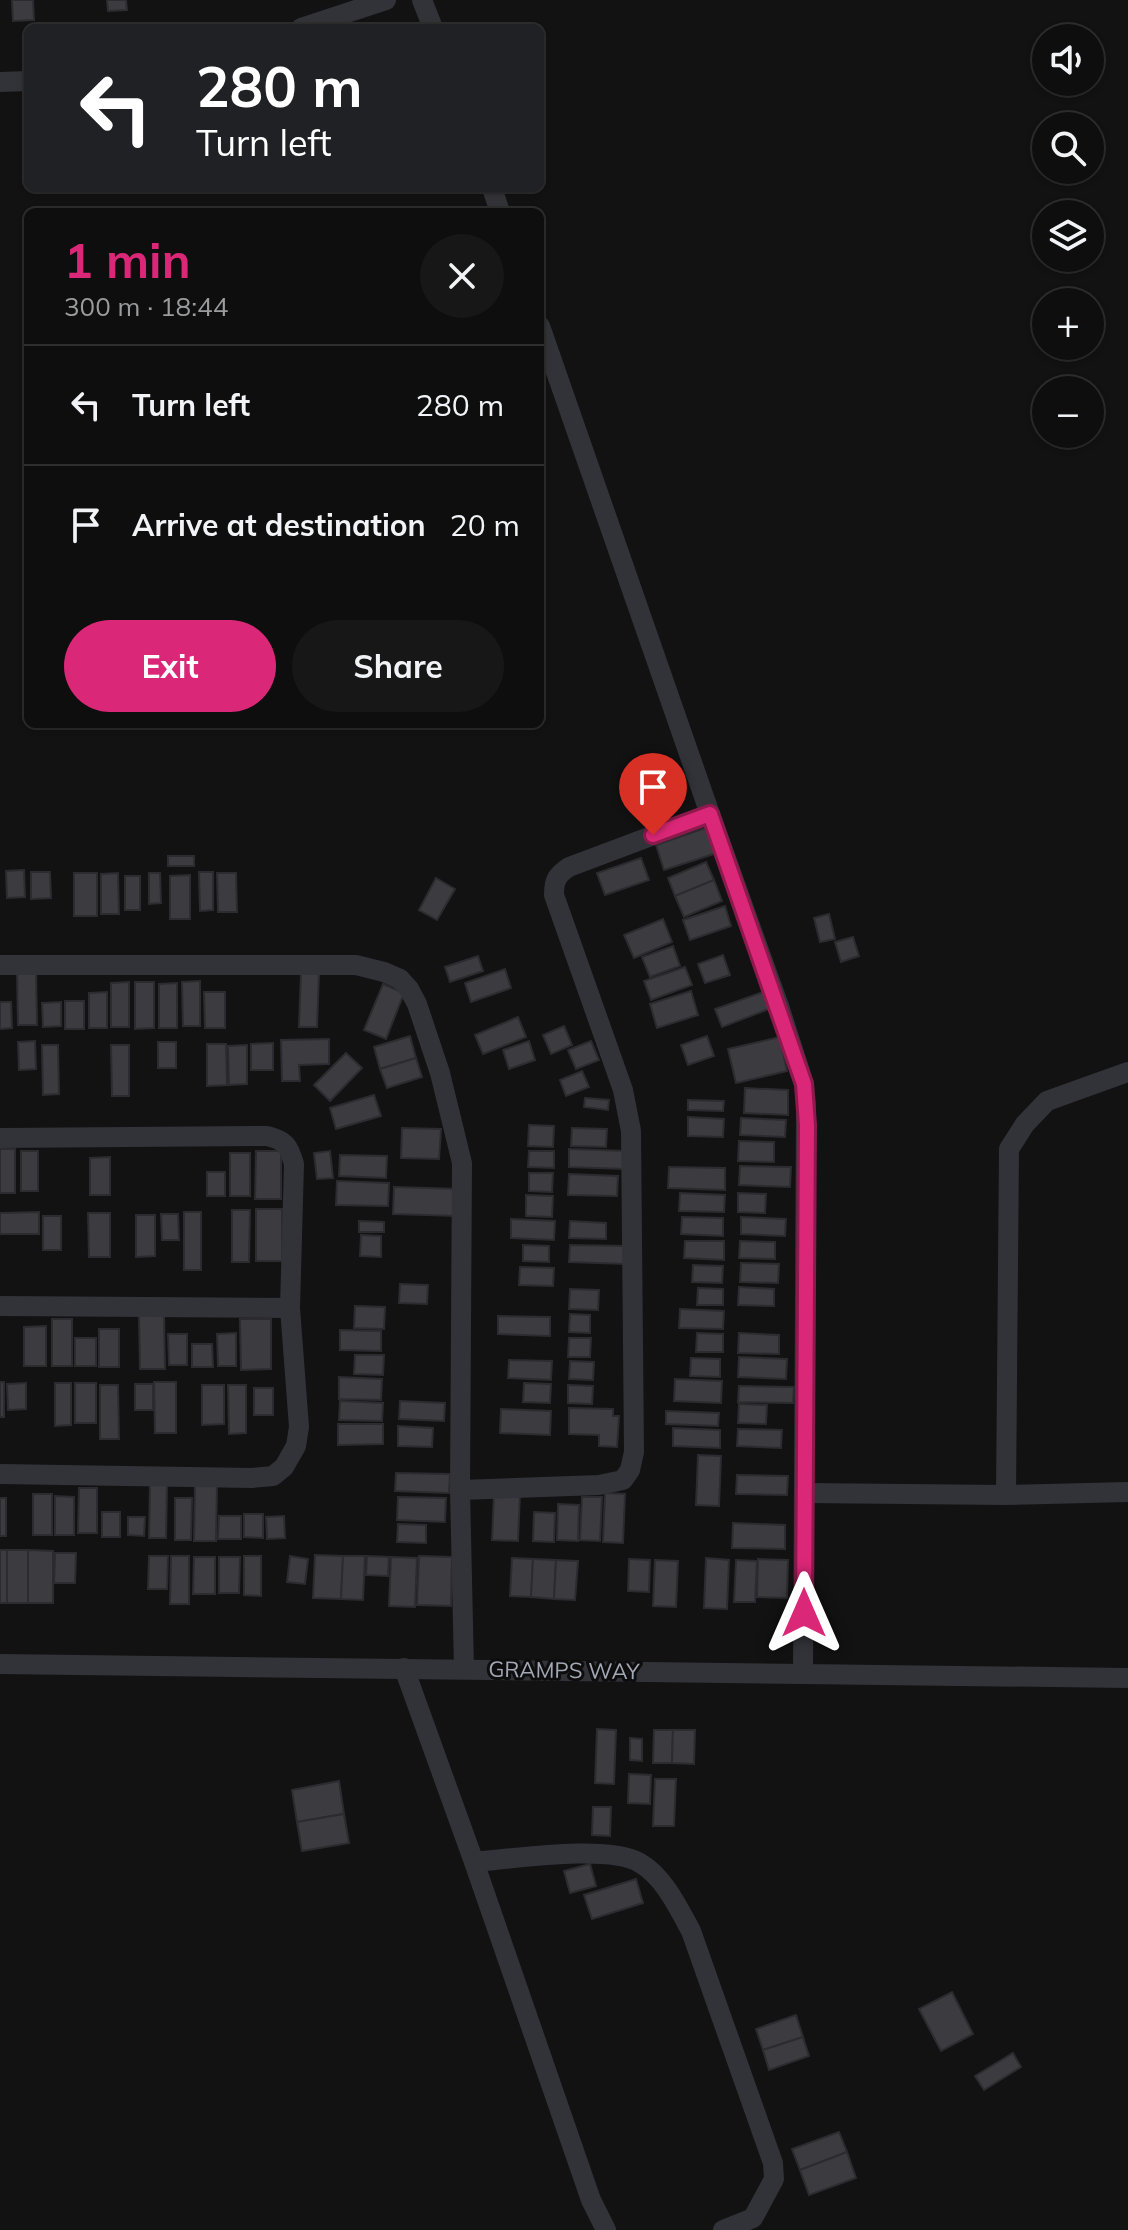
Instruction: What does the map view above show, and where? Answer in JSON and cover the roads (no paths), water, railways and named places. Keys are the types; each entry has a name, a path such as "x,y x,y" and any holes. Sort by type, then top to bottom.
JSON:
{"street":[{"path":"313,24 386,0"},
{"path":"422,0 431,24"},
{"path":"0,82 24,81"},
{"path":"544,337 804,1084 807,1125 803,1673"},
{"path":"460,1490 614,1484 623,1480 630,1470 634,1452 631,1131 623,1090 554,895 554,882 558,874 569,867 710,814"},
{"path":"0,965 356,965 400,979 409,989 440,1073 462,1163 460,1490 464,1669"},
{"path":"1006,1495 1009,1149 1025,1124 1047,1101 1128,1072"},
{"path":"0,1138 267,1136 280,1139 289,1146 294,1164 290,1308 299,1427 292,1456 273,1476 0,1474"},
{"path":"0,1306 290,1308"},
{"path":"805,1493 1006,1495 1128,1492"},
{"name":"GRAMPS WAY","path":"0,1664 1128,1678"},
{"path":"404,1668 591,2200 606,2230"},
{"path":"474,1862 597,1854 621,1857 639,1862 657,1878 677,1905 691,1931 773,2163 774,2179 753,2218 723,2230"}]}
